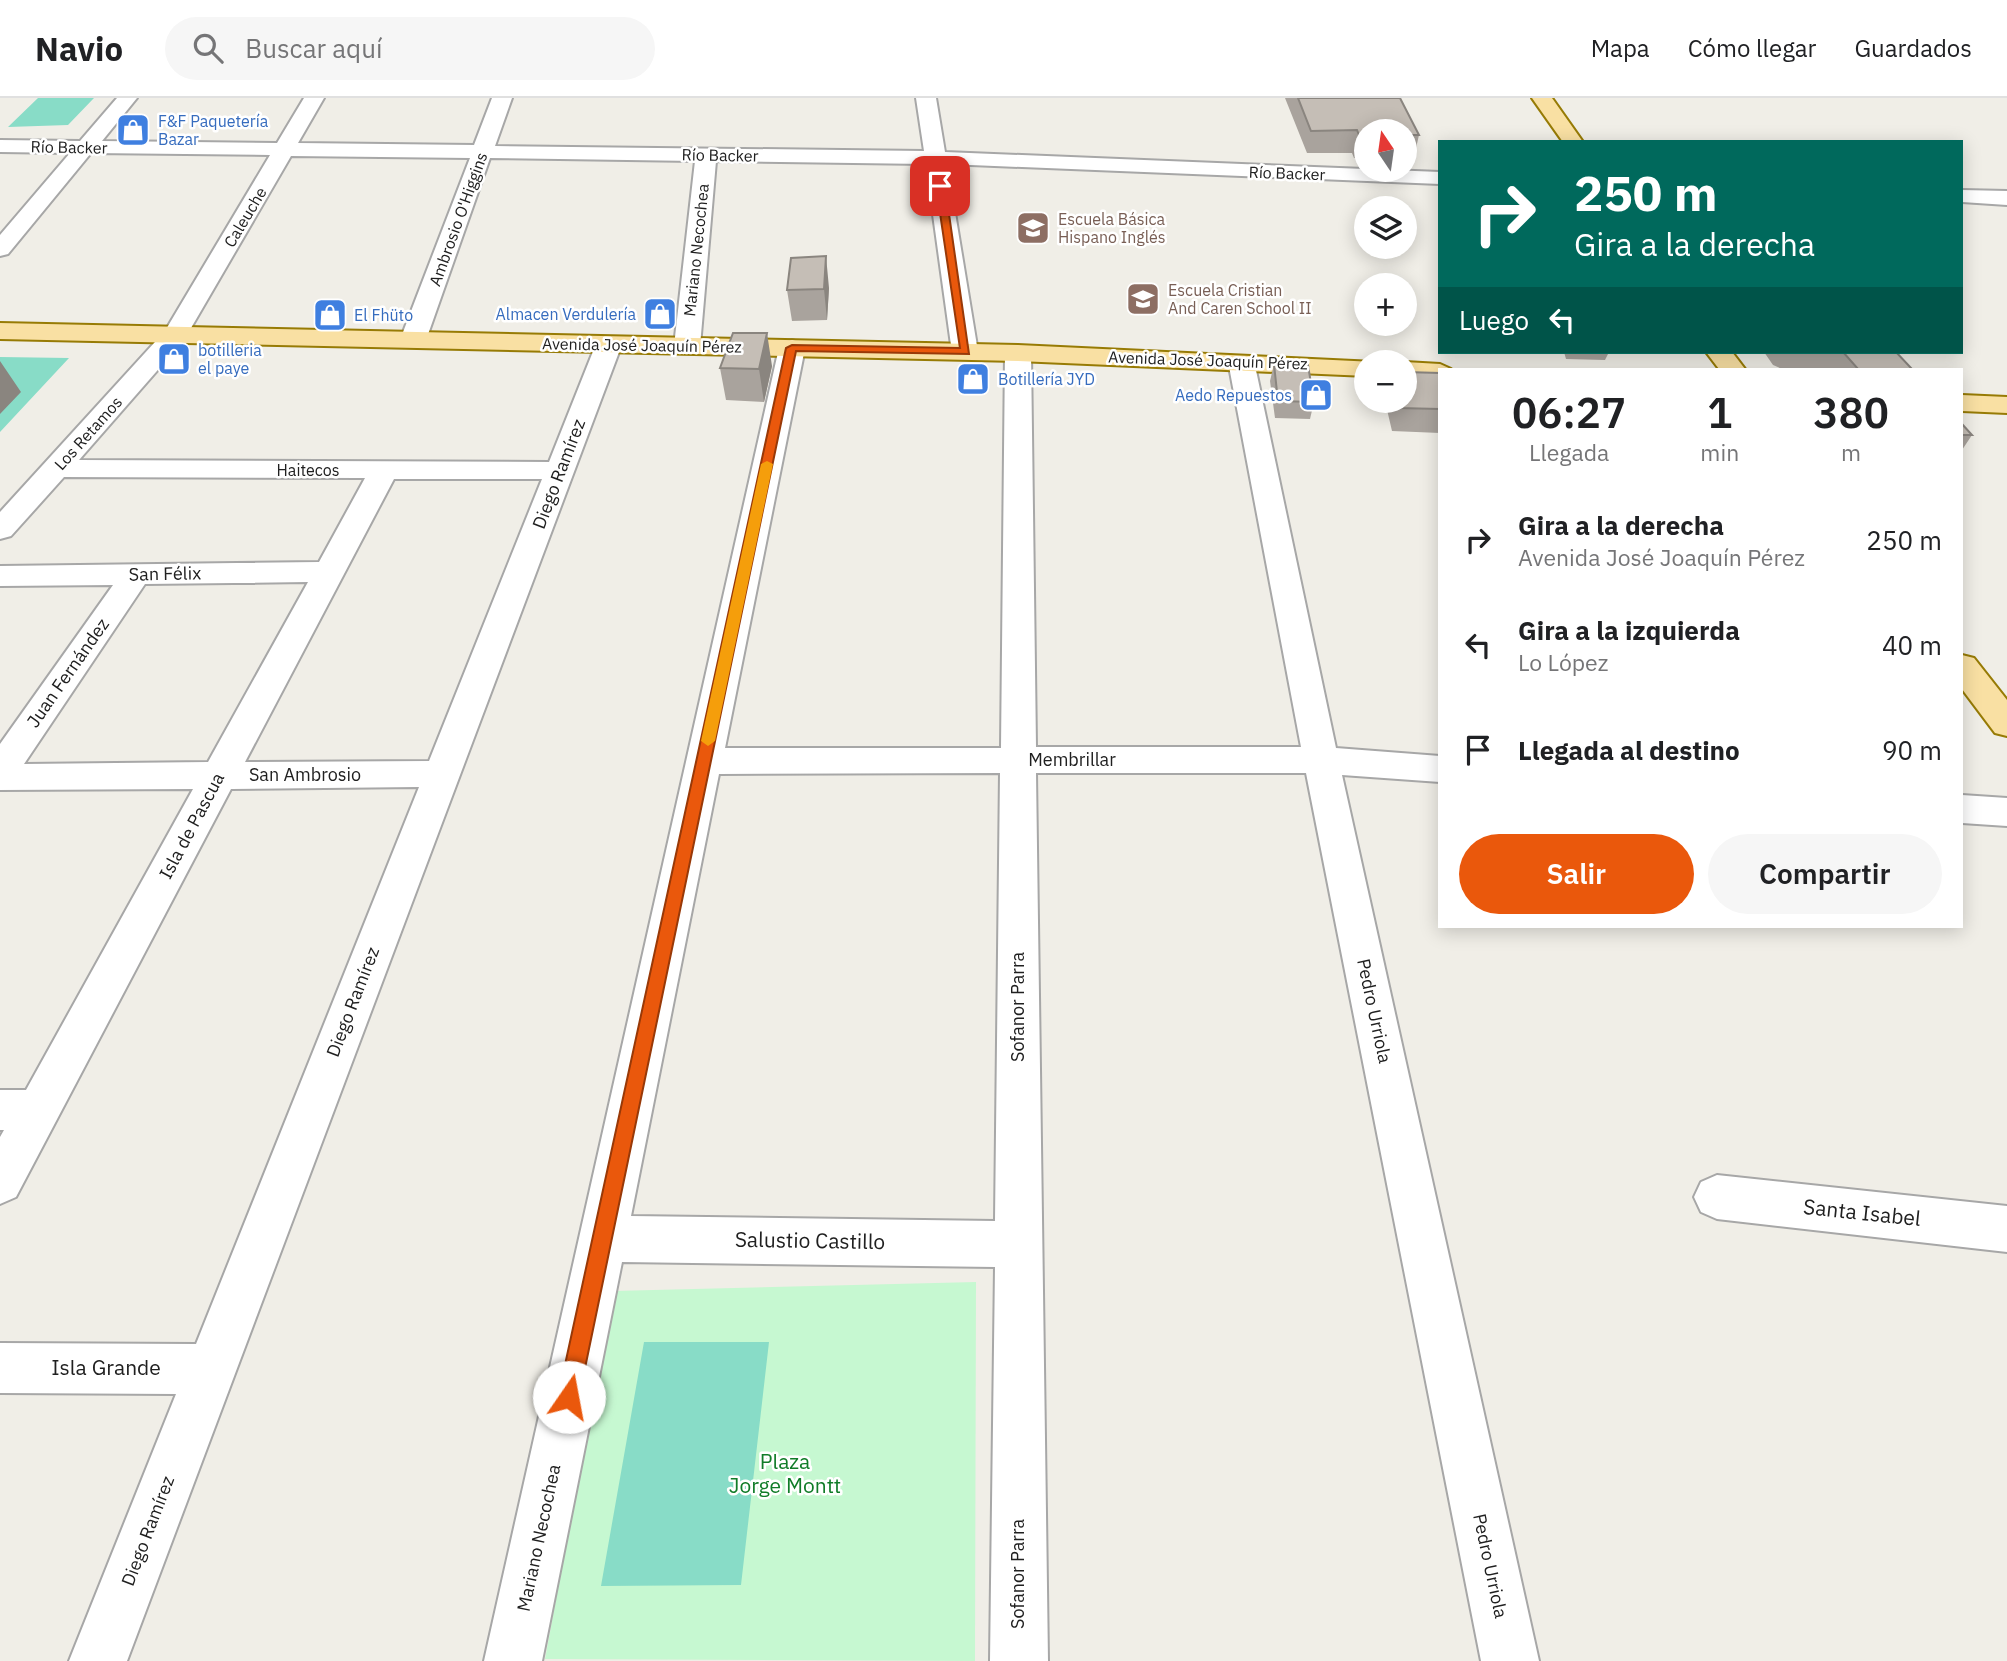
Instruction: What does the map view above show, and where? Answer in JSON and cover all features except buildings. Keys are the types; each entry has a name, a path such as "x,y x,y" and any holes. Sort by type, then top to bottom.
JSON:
{"main road":[{"path":"1542,98 1572,140"},
{"name":"Avenida José Joaquín Pérez","path":"0,331 1018,353 1354,367"},
{"path":"1721,354 1731,368"},
{"path":"1417,371 1438,372"},
{"path":"1963,403 2007,405"},
{"path":"1963,667 2007,724"}],"street":[{"path":"0,249 127,98"},
{"name":"Caleuche","path":"175,335 314,98"},
{"name":"Ambrosio O'Higgins","path":"413,340 502,98"},
{"path":"926,98 965,352"},
{"name":"Río Backer","path":"0,146 937,159 1438,178"},
{"name":"Mariano Necochea","path":"687,346 706,155"},
{"path":"1963,196 2007,198"},
{"name":"Los Retamos","path":"0,530 175,335"},
{"name":"Diego Ramírez","path":"97,1661 610,344"},
{"name":"Mariano Necochea","path":"513,1661 792,348"},
{"name":"Sofanor Parra","path":"1018,353 1018,1661"},
{"name":"Pedro Urriola","path":"1241,361 1321,760 1510,1661"},
{"name":"Haitecos","path":"56,468 560,471"},
{"name":"Isla de Pascua","path":"0,1182 20,1110 219,775 384,470"},
{"name":"San Félix","path":"0,576 329,572"},
{"name":"Juan Fernández","path":"0,771 136,574"},
{"name":"Membrillar","path":"704,761 1321,760 1438,769"},
{"name":"San Ambrosio","path":"0,777 442,774"},
{"path":"1963,809 2007,812"},
{"name":"Santa Isabel","path":"1717,1197 2007,1229"},
{"name":"Salustio Castillo","path":"602,1238 1018,1244"},
{"name":"Isla Grande","path":"0,1368 211,1369"}],"green space":[{"path":"38,98 94,98 68,125 8,127"},
{"path":"0,357 69,358 0,432"},
{"name":"Plaza Jorge Montt","path":"976,1282 975,1661 545,1659 613,1291"},
{"path":"644,1342 769,1342 741,1585 601,1586"}],"slow traffic":[{"path":"708,741 767,464"}],"place":[{"name":"F&F Paquetería Bazar","path":"133,130"},
{"name":"Escuela Básica Hispano Inglés","path":"1033,228"},
{"name":"Escuela Cristian And Caren School II","path":"1143,299"},
{"name":"Almacen Verdulería","path":"660,314"},
{"name":"El Fhüto","path":"330,315"},
{"name":"botilleria el paye","path":"174,359"},
{"name":"Botillería JYD","path":"973,379"},
{"name":"Aedo Repuestos","path":"1316,395"}],"route":[{"path":"569,1397 792,348 965,352 940,186"}]}
